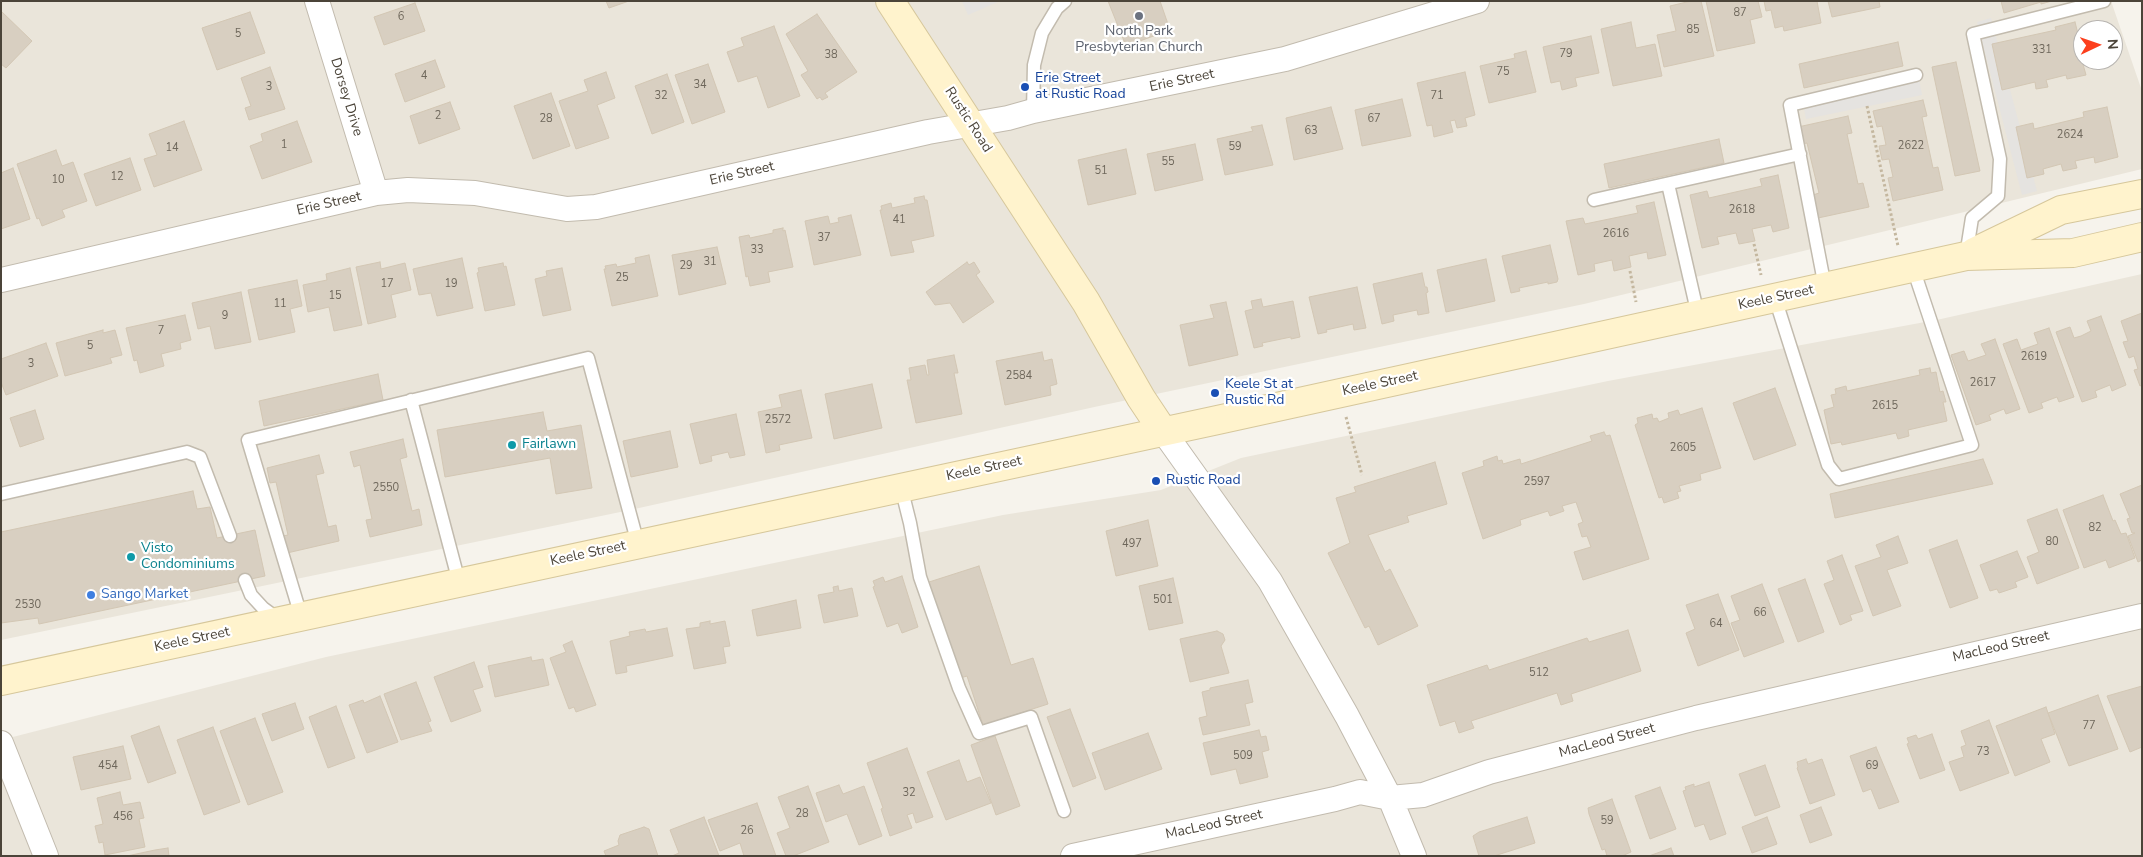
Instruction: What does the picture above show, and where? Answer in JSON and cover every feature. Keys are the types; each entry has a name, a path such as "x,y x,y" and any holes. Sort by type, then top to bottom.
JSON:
{"main road":[{"name":"Rustic Road","path":"890,1 1086,302 1141,398 1163,431"},
{"name":"Keele Street","path":"1966,256 2061,210 2142,194"},
{"name":"Keele Street","path":"1,681 1966,256 2073,252 2142,237"}],"street":[{"name":"Dorsey Drive","path":"317,1 376,193"},
{"name":"Erie Street","path":"1,280 376,193 408,190 475,193 567,209 596,207 971,123 1008,118 1033,111 1285,60 1477,1"},
{"name":"Rustic Road","path":"1163,431 1270,581 1347,716 1390,798 1414,856"},
{"name":"MacLeod Street","path":"1073,856 1336,799 1360,792 1390,798 1423,795 1489,772 1696,718 2142,616"},
{"path":"1,744 46,856"}],"lane":[{"path":"1033,111 1034,65 1042,33 1057,8 1065,1"},
{"path":"1966,256 1972,218 1998,196 2000,159 1973,34 2104,1"},
{"path":"1825,287 1790,105 1916,75"},
{"path":"1594,200 1800,154"},
{"path":"1668,184 1698,314"},
{"path":"1770,299 1793,359 1828,465 1838,479 1972,445 1908,269"},
{"path":"291,618 248,440 588,358 638,544"},
{"path":"411,400 459,582"},
{"path":"1,494 186,452 200,457 230,536"},
{"path":"900,487 910,522 920,577 959,688 979,733 1031,717 1064,811"},
{"path":"245,580 251,595 263,608 291,618"}],"path":[{"path":"1863,88 1908,269"},
{"path":"1754,244 1770,299"},
{"path":"1630,271 1641,327"},
{"path":"1339,393 1362,475"}],"shaded area":[{"path":"1,1 2111,1 2118,20 2073,20 2073,70 2123,70 2123,36 2142,91 2142,169 1584,304 1099,406 630,510 1,640"},
{"path":"962,1 1000,1 968,15"},
{"path":"1991,18 2037,191 2022,195 1977,22"},
{"path":"1918,74 1922,95 1806,119 1802,97"},
{"path":"2142,274 2142,856 1,856 1,740 326,657 1003,515 1161,490 1241,458 1608,381 1941,319"}],"building":[{"path":"606,1 629,1 609,8"},
{"name":"North Park Presbyterian Church","path":"1108,1 1160,1 1170,30 1126,46"},
{"path":"1691,1 1701,1 1714,56 1664,67 1657,35 1676,31 1670,6"},
{"path":"1706,1 1758,1 1762,17 1750,20 1755,43 1717,51"},
{"path":"1764,1 1817,1 1821,23 1784,31 1783,26 1775,28 1771,10 1766,11"},
{"path":"1828,1 1879,1 1880,7 1832,17"},
{"path":"2001,1 2052,1 2041,4 2041,2 2004,13"},
{"path":"415,3 425,31 384,45 374,17"},
{"path":"1,11 32,41 6,68 1,64"},
{"path":"250,12 265,53 217,70 202,28"},
{"path":"817,14 857,72 825,93 828,97 822,100 820,97 817,99 801,75 808,71 786,34"},
{"path":"1631,22 1636,48 1655,44 1662,76 1613,86 1601,29"},
{"path":"2073,22 2073,70 2085,70 2086,75 2067,79 2066,75 2046,80 2048,87 2036,89 2035,82 2002,90 1992,44 2056,30 2055,27"},
{"path":"774,26 800,96 768,108 757,76 738,82 727,52 744,46 741,38"},
{"path":"1591,36 1599,73 1575,78 1577,86 1562,90 1560,81 1551,83 1543,47"},
{"path":"1898,42 1903,66 1804,88 1799,64"},
{"path":"1526,51 1536,92 1489,103 1480,66 1515,58 1514,54"},
{"path":"435,60 445,87 405,102 395,74"},
{"path":"1956,62 1980,171 1955,176 1932,67"},
{"path":"708,64 725,112 692,124 675,75"},
{"path":"270,67 285,109 249,120 245,108 251,106 241,78"},
{"path":"606,72 615,98 597,105 609,138 576,149 559,101 588,91 584,80"},
{"path":"1465,72 1475,115 1465,118 1467,126 1457,128 1455,120 1450,121 1453,132 1434,137 1432,125 1427,126 1417,83"},
{"path":"667,74 684,122 652,134 635,86"},
{"path":"551,93 570,146 533,159 514,106"},
{"path":"1402,99 1411,136 1362,146 1355,110"},
{"path":"1923,100 1927,116 1922,117 1933,168 1938,167 1943,190 1893,201 1888,178 1893,177 1889,159 1882,160 1879,146 1886,145 1882,126 1877,127 1873,111"},
{"path":"450,102 460,129 419,144 410,116"},
{"path":"1331,107 1343,149 1294,160 1286,118"},
{"path":"2107,107 2118,157 2095,163 2094,157 2075,161 2077,168 2063,171 2061,164 2043,169 2044,174 2027,178 2016,127 2033,123 2034,129 2084,117 2083,112"},
{"path":"1848,116 1852,133 1847,134 1858,184 1863,183 1869,207 1818,218 1813,195 1819,193 1807,143 1802,144 1798,127"},
{"path":"184,121 202,170 154,187 144,159 157,155 149,134"},
{"path":"297,121 312,162 262,179 250,146 263,141 261,134"},
{"path":"1262,125 1273,165 1225,175 1217,139 1253,131 1251,127"},
{"path":"1719,139 1724,163 1609,188 1604,164"},
{"path":"1195,144 1203,180 1155,191 1147,154"},
{"path":"1126,149 1136,194 1088,205 1078,160"},
{"path":"56,150 62,166 73,162 87,201 62,210 65,217 42,226 39,218 37,219 17,164"},
{"path":"130,158 141,190 96,206 84,174"},
{"path":"13,168 30,219 1,229 1,173"},
{"path":"1778,175 1789,228 1773,232 1771,225 1752,229 1755,241 1739,244 1736,233 1717,237 1719,244 1702,248 1690,195 1707,191 1709,198 1762,186 1760,179"},
{"path":"924,196 925,200 927,200 934,236 911,241 914,252 891,256 880,210 882,210 881,206 891,203 892,208 915,203 914,198"},
{"path":"1654,202 1666,255 1648,259 1647,252 1629,256 1631,267 1614,271 1612,260 1594,264 1595,271 1578,275 1566,221 1583,218 1585,224 1638,213 1636,206"},
{"path":"851,215 861,255 814,265 805,221 828,216 830,224 839,222 838,218"},
{"path":"783,228 793,267 768,272 770,282 750,286 748,276 746,277 739,237 749,235 750,238 773,233 773,230"},
{"path":"1550,245 1558,279 1557,282 1519,288 1520,291 1511,293 1502,256"},
{"path":"717,247 726,284 679,295 672,255"},
{"path":"649,255 658,296 612,306 604,269 606,269 605,266 616,264 617,267 636,263 635,258"},
{"path":"462,258 473,308 437,316 431,293 419,295 413,269"},
{"path":"1486,259 1495,301 1446,312 1437,270"},
{"path":"380,262 381,269 405,263 411,290 391,295 396,317 368,324 356,267"},
{"path":"967,262 969,265 974,262 980,272 976,275 994,302 963,323 950,303 935,305 926,292"},
{"path":"503,263 504,267 506,266 515,305 485,311 477,273 479,272 478,268"},
{"path":"350,268 362,325 334,331 329,307 308,312 303,285 327,280 326,274"},
{"path":"562,268 571,310 543,316 535,279 547,276 546,271"},
{"path":"1422,273 1428,292 1426,293 1429,313 1418,315 1417,310 1393,315 1394,321 1382,324 1373,284"},
{"path":"297,280 302,306 290,309 295,332 259,340 248,290"},
{"path":"1357,287 1366,328 1354,330 1353,324 1326,330 1327,332 1318,334 1309,297"},
{"path":"241,292 251,342 215,349 210,326 198,329 192,303"},
{"path":"1261,299 1263,307 1293,301 1300,337 1262,343 1263,346 1254,348 1245,311 1253,309 1251,301"},
{"path":"1226,302 1238,355 1189,366 1180,325 1214,318 1210,305"},
{"path":"2142,313 2142,385 2140,386 2134,370 2138,369 2134,356 2129,358 2123,342 2128,341 2121,321"},
{"path":"185,315 191,340 180,343 181,349 161,354 164,366 140,373 137,360 134,361 126,328"},
{"path":"2101,316 2126,385 2112,391 2110,385 2095,391 2097,397 2082,402 2056,332 2070,327 2074,338 2081,336 2091,331 2087,321"},
{"path":"2049,328 2074,397 2059,402 2057,397 2041,403 2043,408 2029,413 2003,344 2017,339 2021,350 2038,344 2034,333"},
{"path":"103,330 103,333 115,330 122,355 110,358 112,363 65,376 56,343"},
{"path":"1995,339 2020,409 2006,414 2004,409 1989,415 1991,420 1976,425 1951,355 1964,351 1968,361 1986,355 1981,344"},
{"path":"46,343 58,376 6,395 1,382 1,359"},
{"path":"1042,352 1044,361 1052,359 1057,384 1050,386 1051,395 1005,405 996,361"},
{"path":"954,355 958,373 954,373 962,414 916,423 907,380 911,380 909,368 925,365 927,375 929,375 927,360"},
{"path":"1930,368 1931,373 1936,372 1940,392 1943,391 1946,402 1943,402 1947,421 1908,430 1909,436 1898,439 1896,433 1842,445 1841,442 1831,444 1824,410 1834,407 1831,395 1836,394 1835,389 1846,386 1847,391 1920,375 1919,370"},
{"path":"378,374 383,400 264,426 259,401"},
{"path":"872,384 882,428 834,439 825,394"},
{"path":"1775,388 1796,445 1754,460 1733,403"},
{"path":"801,390 812,438 779,445 780,450 766,453 758,412 782,407 779,395"},
{"path":"1702,408 1721,468 1700,474 1701,480 1679,486 1681,491 1677,492 1679,498 1664,503 1662,497 1659,498 1635,425 1638,423 1637,418 1652,414 1653,419 1657,418 1659,422 1669,418 1668,413 1678,410 1680,415"},
{"path":"35,410 44,439 20,447 10,418"},
{"name":"Fairlawn","path":"543,412 547,431 581,425 592,488 556,494 550,458 445,477 437,430"},
{"path":"736,414 745,455 730,458 728,452 711,456 712,461 700,464 690,424"},
{"path":"670,431 678,467 631,477 623,441"},
{"path":"1604,432 1606,436 1610,435 1649,559 1583,580 1574,552 1591,547 1587,536 1582,537 1578,524 1583,522 1576,502 1562,506 1564,511 1550,516 1548,511 1520,520 1521,525 1483,539 1462,473 1484,466 1483,461 1497,456 1498,461 1502,460 1503,464 1520,459 1521,464 1592,441 1590,436"},
{"path":"403,439 407,457 400,459 412,511 419,509 422,525 370,537 366,520 372,519 360,465 354,467 350,452"},
{"path":"319,455 324,473 316,475 328,527 336,525 339,541 287,553 283,536 288,535 276,482 270,483 267,468"},
{"path":"1983,459 1993,484 1835,518 1830,494"},
{"path":"1435,462 1447,504 1407,516 1409,522 1368,535 1385,572 1390,569 1418,626 1378,645 1369,626 1365,628 1328,553 1350,543 1336,498 1356,492 1354,487"},
{"path":"2142,485 2142,560 2138,562 2128,536 2135,533 2132,533 2127,519 2130,518 2120,494"},
{"name":"Visto Condominiums","path":"193,491 197,509 210,507 217,538 255,530 265,576 39,624 38,618 1,623 1,532"},
{"path":"2103,495 2113,521 2115,520 2121,534 2126,533 2135,558 2109,568 2106,560 2084,568 2063,510"},
{"path":"2057,509 2079,568 2037,584 2027,557 2039,552 2027,520"},
{"path":"1148,520 1158,566 1116,576 1106,531"},
{"path":"1898,536 1908,563 1887,570 1901,606 1873,616 1855,566 1881,557 1876,545"},
{"path":"1957,540 1978,598 1950,608 1929,550"},
{"path":"2017,551 2028,577 2015,582 2017,587 1999,593 1997,589 1990,591 1980,565"},
{"path":"1842,555 1863,611 1850,615 1852,620 1840,625 1824,584 1834,580 1827,561"},
{"path":"979,566 1011,665 1033,658 1048,704 983,725 967,676 957,679 926,583"},
{"path":"902,576 918,627 902,633 898,623 887,627 873,587 875,586 873,581 883,577 885,582"},
{"path":"1173,578 1183,623 1149,630 1139,586"},
{"path":"1805,579 1824,632 1798,642 1778,589"},
{"path":"1762,584 1784,642 1744,657 1731,623 1740,620 1731,596"},
{"path":"838,586 839,591 852,588 858,616 824,623 818,595 834,592 833,587"},
{"path":"1718,594 1739,650 1698,666 1686,633 1695,629 1686,605"},
{"path":"796,600 801,628 757,636 752,610"},
{"path":"710,621 710,624 725,621 730,646 723,647 726,663 694,669 686,629 700,627 700,623"},
{"path":"667,628 673,656 626,666 627,672 616,674 610,641 630,636 629,632 645,629 646,632"},
{"path":"1628,630 1641,671 1571,694 1573,701 1561,705 1557,693 1471,721 1474,728 1459,733 1455,721 1440,726 1427,685 1487,665 1489,670 1587,638 1589,642"},
{"path":"1217,631 1223,634 1225,640 1221,646 1229,673 1190,682 1180,639"},
{"path":"572,641 596,705 576,712 574,707 569,709 550,658 566,652 563,645"},
{"path":"531,657 532,661 543,659 549,685 495,697 488,666"},
{"path":"474,662 483,687 473,690 481,711 451,722 434,677"},
{"path":"1248,680 1253,702 1245,704 1250,725 1203,735 1199,718 1207,716 1202,692 1210,690 1210,688"},
{"path":"416,682 431,721 428,722 432,731 401,740 384,694"},
{"path":"2142,686 2142,747 2130,752 2107,696"},
{"path":"2098,695 2118,749 2069,766 2048,713"},
{"path":"380,696 398,742 367,753 349,705 363,700 364,703"},
{"path":"295,703 304,729 272,741 262,714"},
{"path":"336,706 355,758 328,768 309,717"},
{"path":"2046,707 2055,734 2041,739 2050,762 2015,776 1996,726"},
{"path":"1070,709 1096,778 1073,787 1047,717"},
{"path":"255,718 283,792 248,805 220,731"},
{"path":"1989,720 2009,773 1960,791 1949,762 1964,757 1961,747 1966,745 1961,731"},
{"path":"159,726 176,773 148,783 131,736"},
{"path":"213,727 240,802 204,815 177,740"},
{"path":"1259,730 1261,737 1266,736 1269,750 1262,752 1268,777 1240,784 1236,769 1211,775 1203,743"},
{"path":"1148,733 1162,769 1105,790 1092,753"},
{"path":"1932,734 1945,770 1920,779 1907,744 1909,743 1907,738 1916,735 1918,739"},
{"path":"995,736 1020,806 996,815 971,745"},
{"path":"123,746 131,779 81,790 73,757"},
{"path":"1876,747 1899,802 1879,809 1871,789 1863,792 1850,756"},
{"path":"907,748 933,817 916,823 913,813 907,815 912,828 890,836 881,809 883,808 867,763"},
{"path":"1806,759 1808,764 1822,759 1835,795 1810,804 1797,768 1797,762"},
{"path":"959,760 967,782 980,777 991,803 946,820 927,772"},
{"path":"1765,765 1780,807 1755,816 1739,774"},
{"path":"1709,782 1726,834 1710,840 1704,824 1695,827 1683,791 1686,790 1685,787 1694,784 1694,787"},
{"path":"839,785 843,794 864,786 882,836 859,845 847,814 826,822 816,793"},
{"path":"808,786 829,842 793,856 786,856 777,833 790,828 778,797"},
{"path":"1660,787 1676,829 1650,839 1635,796"},
{"path":"120,792 123,805 140,802 144,818 139,819 145,847 105,855 103,842 99,843 95,826 103,824 97,798"},
{"path":"1612,799 1631,852 1622,856 1607,856 1605,849 1602,850 1589,814 1588,808"},
{"path":"757,803 776,856 744,856 740,843 720,851 708,820"},
{"path":"1821,807 1832,835 1810,843 1800,815"},
{"path":"704,817 719,856 672,856 679,853 670,830"},
{"path":"1527,817 1535,843 1494,856 1479,856 1473,836 1479,832"},
{"path":"1767,817 1777,844 1752,853 1742,827"},
{"path":"644,827 649,829 658,856 606,856 604,851 619,845 620,835"},
{"path":"168,848 169,856 127,856 155,850"},
{"path":"1671,848 1674,856 1649,856"}],"place":[{"name":"North Park Presbyterian Church","path":"1139,16"},
{"name":"Erie Street at Rustic Road","path":"1025,87"},
{"name":"Keele St at Rustic Rd","path":"1215,393"},
{"name":"Fairlawn","path":"512,445"},
{"name":"Rustic Road","path":"1156,481"},
{"name":"Visto Condominiums","path":"131,557"},
{"name":"Sango Market","path":"91,595"}]}
